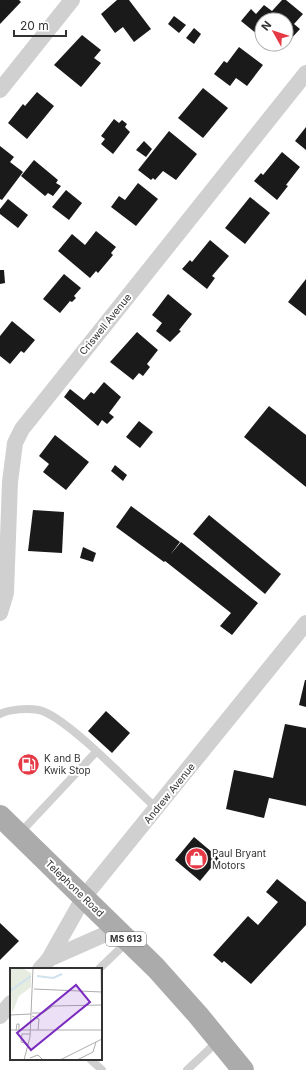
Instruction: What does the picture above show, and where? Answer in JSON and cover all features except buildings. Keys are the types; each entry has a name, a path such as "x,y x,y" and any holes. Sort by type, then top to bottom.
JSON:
{"main road":[{"name":"Telephone Road","path":"0,816 156,968 219,1040 243,1070"}],"street":[{"path":"0,90 72,0"},
{"name":"Criswell Avenue","path":"0,613 6,593 10,482 14,443 22,429 306,73"},
{"name":"Andrew Avenue","path":"45,964 84,897 306,623"},
{"path":"45,964 123,935"},
{"path":"0,1016 10,1004"}],"lane":[{"path":"0,714 7,711 40,710 66,725 156,808"},
{"path":"19,834 96,752"},
{"path":"100,968 123,935"},
{"path":"187,1070 219,1040"},
{"path":"91,1060 102,1070"}],"place":[{"name":"K and B Kwik Stop","path":"29,764"},
{"name":"Paul Bryant Motors","path":"197,859"}]}
